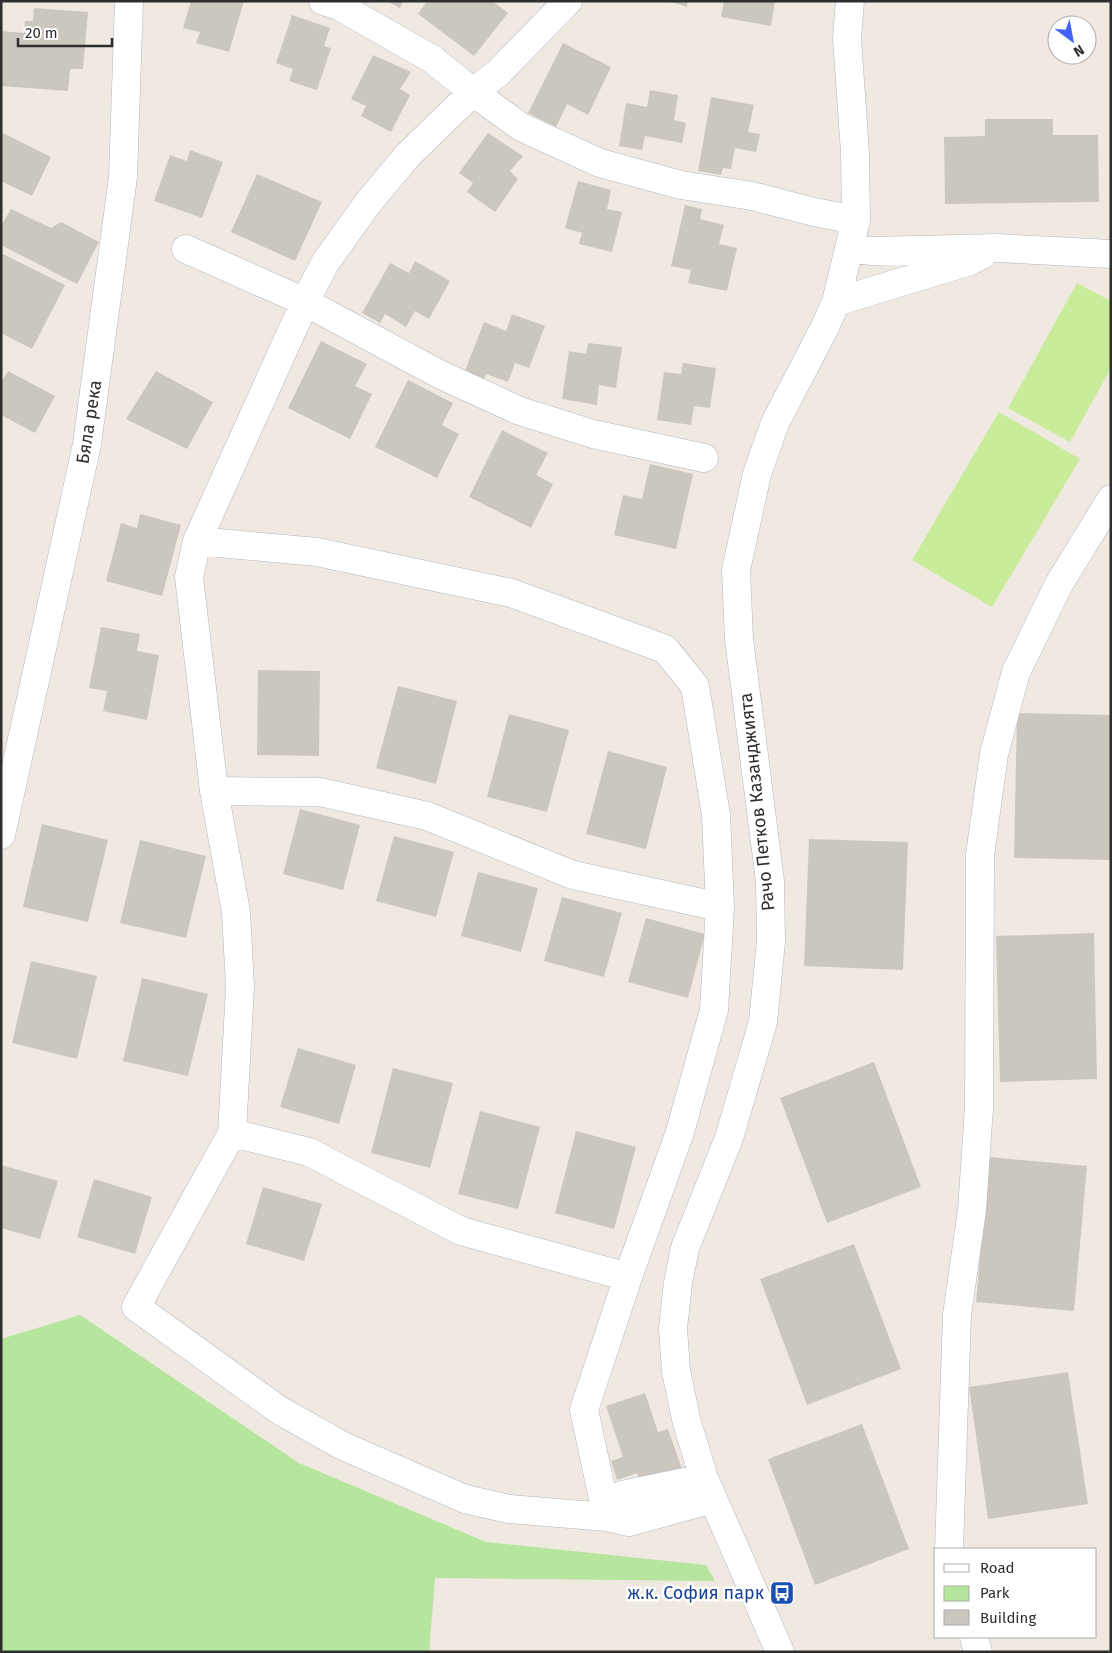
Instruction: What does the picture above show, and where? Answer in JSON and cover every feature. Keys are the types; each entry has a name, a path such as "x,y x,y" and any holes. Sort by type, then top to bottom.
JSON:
{"street":[{"name":"Бяла река","path":"1,835 87,444 122,177 129,1"},
{"path":"323,1 339,6 432,59 521,127 600,164 681,186 752,196 814,212 856,220"},
{"path":"568,1 498,73 473,92 408,154 368,203 325,264 197,541 189,577 214,791 236,912 240,987 232,1133 136,1307 279,1410 343,1446 465,1499 509,1509 607,1517"},
{"name":"Рачо Петков Казанджията","path":"780,1652 709,1489 686,1423 676,1371 672,1328 685,1248 729,1138 763,1022 771,941 770,881 738,638 736,570 757,474 775,423 836,302 856,220 855,153 847,38 850,1"},
{"path":"836,302 970,261 997,248"},
{"path":"849,249 873,251 997,248 1111,254"},
{"path":"186,249 306,302 441,374 520,411 593,434 704,458"},
{"path":"949,1548 957,1315 972,1210 979,1108 980,855 994,754 1016,672 1059,584 1111,499"},
{"path":"197,541 317,552 511,594 664,648 695,686 716,815 720,907 714,1010 680,1132 628,1277 584,1410 607,1517"},
{"path":"214,791 320,792 427,816 573,875 720,907"},
{"path":"232,1133 309,1152 461,1230 628,1277"},
{"path":"607,1517 622,1495 709,1489"},
{"path":"974,1638 978,1652"}],"green space":[{"path":"1077,283 1111,301 1111,368 1070,442 1008,408"},
{"path":"999,412 1080,459 992,607 912,560"},
{"path":"80,1315 299,1463 486,1542 706,1565 715,1581 435,1578 429,1652 1,1652 1,1339"}],"building":[{"path":"191,1 244,1 229,52 196,43 200,32 183,28"},
{"path":"387,1 403,1 400,8"},
{"path":"427,1 492,1 508,13 474,56 418,14"},
{"path":"668,1 688,1 687,7"},
{"path":"724,1 775,1 771,26 721,17"},
{"path":"34,8 88,12 83,69 70,69 68,91 1,86 1,31 24,33 25,21 33,21"},
{"path":"292,15 330,28 324,46 331,48 317,90 289,81 293,69 276,63"},
{"path":"563,43 611,67 588,115 567,104 556,127 528,113"},
{"path":"373,55 411,72 400,89 410,95 391,132 361,116 366,106 351,99"},
{"path":"650,90 678,95 674,120 686,123 682,143 645,136 642,150 619,146 626,103 647,107"},
{"path":"711,97 754,105 748,132 760,134 756,152 735,148 731,169 723,168 721,175 698,171"},
{"path":"985,119 1053,119 1053,135 1098,135 1099,202 945,204 944,137 985,136"},
{"path":"1,132 51,157 32,196 1,181"},
{"path":"488,133 523,156 510,171 518,179 495,212 467,192 473,183 459,173"},
{"path":"190,150 223,162 202,218 154,201 170,155 187,161"},
{"path":"257,174 322,202 295,261 231,232"},
{"path":"578,181 611,190 607,209 622,212 612,252 579,244 582,233 565,228"},
{"path":"685,205 702,209 700,219 724,225 719,244 737,248 727,291 688,283 691,270 671,266"},
{"path":"11,209 51,228 61,222 99,242 77,284 1,245 1,226"},
{"path":"1,253 65,285 32,349 1,333"},
{"path":"415,261 450,281 429,319 415,311 406,327 385,314 380,323 362,313 390,263 409,273"},
{"path":"512,314 545,326 529,368 515,363 508,382 486,374 482,384 463,376 484,322 506,331"},
{"path":"321,341 367,364 355,386 372,394 350,439 288,408"},
{"path":"588,343 622,347 616,388 599,385 597,405 562,399 569,351 586,354"},
{"path":"683,363 716,368 710,408 694,406 691,425 657,420 664,372 681,374"},
{"path":"8,371 55,396 35,433 1,415 1,383"},
{"path":"156,371 213,402 187,449 126,419"},
{"path":"408,380 453,403 442,425 459,434 437,478 375,447"},
{"path":"502,430 548,453 536,475 553,484 531,528 469,497"},
{"path":"650,464 693,474 676,549 614,535 623,495 642,499"},
{"path":"140,514 181,525 162,596 106,581 121,523 137,528"},
{"path":"101,627 140,634 137,651 159,655 147,720 103,711 107,691 89,688"},
{"path":"258,670 320,671 319,756 257,755"},
{"path":"398,686 457,701 436,784 376,768"},
{"path":"1017,713 1111,715 1111,860 1014,858"},
{"path":"509,714 569,730 547,812 487,797"},
{"path":"608,751 667,767 646,849 586,834"},
{"path":"300,809 360,825 343,890 283,874"},
{"path":"42,824 108,840 88,922 23,907"},
{"path":"394,836 454,852 436,917 376,901"},
{"path":"809,839 908,842 903,970 804,966"},
{"path":"140,840 206,856 186,938 120,923"},
{"path":"478,872 538,888 521,952 461,936"},
{"path":"562,897 622,913 604,977 544,961"},
{"path":"646,918 705,934 688,998 628,982"},
{"path":"1094,933 1097,1079 1000,1082 996,936"},
{"path":"31,961 97,976 77,1059 12,1043"},
{"path":"142,978 208,994 188,1076 123,1061"},
{"path":"298,1048 356,1065 339,1124 280,1107"},
{"path":"874,1062 921,1187 827,1223 780,1098"},
{"path":"393,1068 453,1083 430,1168 371,1153"},
{"path":"480,1111 540,1127 518,1209 458,1194"},
{"path":"576,1131 636,1147 614,1229 555,1213"},
{"path":"989,1157 1087,1166 1074,1311 976,1302"},
{"path":"1,1165 58,1181 40,1239 1,1228"},
{"path":"94,1179 152,1197 135,1254 77,1237"},
{"path":"263,1187 322,1204 304,1261 246,1244"},
{"path":"854,1244 901,1369 807,1405 760,1279"},
{"path":"1068,1372 1088,1504 988,1519 969,1387"},
{"path":"645,1393 658,1432 668,1429 682,1469 641,1483 637,1473 617,1480 611,1461 623,1457 606,1406"},
{"path":"862,1424 909,1549 815,1585 768,1459"}],"place":[{"name":"ж.к. София парк","path":"782,1593"}]}
